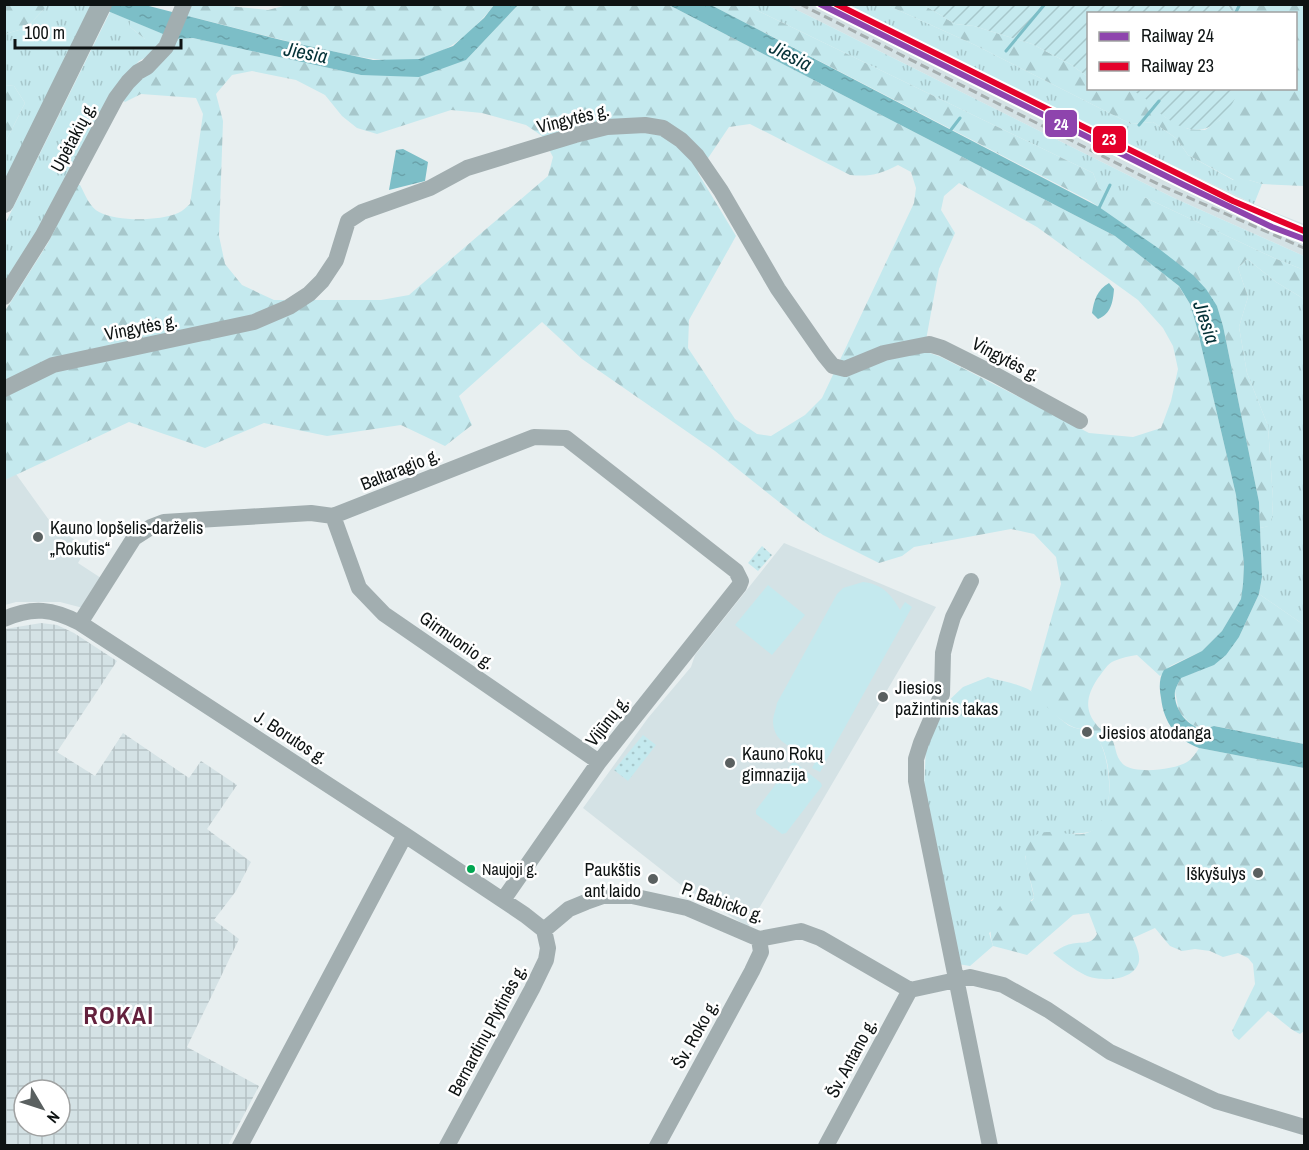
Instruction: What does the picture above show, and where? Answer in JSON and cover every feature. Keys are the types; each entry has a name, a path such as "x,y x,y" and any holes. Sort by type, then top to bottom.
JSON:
{"main road":[{"path":"4,203 102,4"}],"street":[{"name":"Upėtakių g.","path":"4,297 43,235 116,98 128,82 147,67 166,47 183,7"},
{"name":"Vingytės g.","path":"4,389 52,365 255,322 289,307 309,294 322,281 336,260 348,221 362,212 430,188 467,168 585,133 607,128 645,125 663,128 681,140 697,156 721,191 778,289 834,366 845,369 884,353 929,344 942,348 994,374 1080,421"},
{"name":"Baltaragio g.","path":"80,623 134,538 151,526 164,522 278,514 311,513 333,516 534,437 566,438 736,571"},
{"name":"Girmuonio g.","path":"333,516 359,588 384,614 599,762"},
{"name":"Vijūnų g.","path":"503,900 599,762 739,586 741,580 736,571"},
{"path":"971,581 953,617 947,637 943,653 942,694 916,759 916,781 990,1146"},
{"name":"J. Borutos g.","path":"4,619 24,612 50,611 63,614 80,623 405,835 544,930"},
{"path":"240,1146 405,835"},
{"name":"P. Babicko g.","path":"544,930 569,909 586,902 603,896 632,896 687,908 759,939 801,931 820,938 910,990"},
{"name":"Bernardinų Plytinės g.","path":"447,1146 546,960 548,948 544,930"},
{"name":"Šv. Roko g.","path":"657,1146 752,970 761,951 759,939"},
{"path":"910,990 970,977 1003,985 1048,1010 1110,1052 1216,1101 1305,1127"},
{"name":"Šv. Antano g.","path":"826,1146 910,990"}],"shaded area":[{"path":"787,5 849,5 1120,140 1254,204 1304,224 1304,256 1174,198"},
{"name":"Kauno lopšelis-darželis „Rokutis“","path":"16,474 54,527 87,547 78,563 104,580 83,608 60,602 16,602 5,605 5,480"},
{"name":"Kauno Rokų gimnazija","path":"784,543 936,607 748,927 681,885 583,808 648,718 691,667 695,655"},
{"path":"41,623 57,625 74,633 117,661 57,752 95,776 123,733 189,778 201,761 237,785 207,829 251,862 236,891 214,920 239,939 187,1047 259,1086 228,1145 5,1145 5,629"}],"green space":[{"path":"192,4 268,10 291,4 494,5 470,31 440,52 418,59 392,60 343,53 184,15 186,8"},
{"path":"4,5 48,5 26,28 5,34"},
{"path":"48,5 91,5 5,185 5,143 25,103 14,86 5,85 5,34 26,28"},
{"path":"518,5 669,5 1115,236 1179,286 1190,304 1197,328 1236,495 1244,564 1241,599 1222,631 1202,651 1170,666 1160,676 1137,655 1112,662 1105,668 1095,684 1088,701 1089,712 1096,724 1110,736 1121,762 1130,768 1155,770 1181,765 1189,761 1199,748 1304,768 1304,1031 1300,1034 1296,1032 1268,1011 1239,1040 1232,1031 1255,984 1253,964 1248,958 1238,953 1223,957 1210,951 1195,949 1182,951 1170,946 1155,928 1133,938 1139,955 1136,968 1124,977 1107,979 1085,975 1053,953 1066,945 1089,942 1095,938 1097,934 1089,913 1073,915 1027,955 993,946 992,919 1003,903 1008,898 1024,898 1032,901 1034,898 1025,853 1030,840 1041,833 1082,834 1094,829 1102,819 1107,806 1109,790 1106,757 1094,734 1064,722 1031,691 1061,584 1056,557 1034,534 1011,529 914,547 902,556 879,563 823,535 803,521 715,451 582,359 542,322 459,396 472,425 445,446 401,425 327,436 264,423 205,448 129,422 5,480 5,311 48,243 76,185 80,185 96,210 117,218 160,218 178,213 190,204 203,114 196,98 141,94 125,102 121,99 150,55 144,50 145,39 130,27 130,20 175,39 193,38 361,75 466,60","holes":["252,71 296,80 325,95 342,116 357,128 377,134 451,110 482,113 526,125 542,136 553,157 548,176 409,295 381,300 274,300 242,285 225,264 219,236 223,121 216,94 232,75","750,124 850,175 875,174 898,165 911,172 916,188 914,203 822,398 805,415 771,436 757,434 735,419 688,348 689,320 736,236 698,173 729,127","959,183 1037,227 1138,300 1163,328 1173,346 1178,369 1171,401 1161,428 1133,437 1089,433 941,357 924,351 939,269 955,233 941,210 944,196"]},
{"path":"711,5 746,5 1093,173 1099,188 1110,197 1144,197 1304,270 1304,299 1276,282 1247,259 1238,268 1248,297 1239,327 1247,373 1268,426 1273,499 1269,526 1260,528 1259,502 1217,306 1090,201"},
{"path":"746,5 787,5 1174,198 1304,256 1304,270 1144,197 1110,197 1099,188 1093,173"},
{"path":"849,5 887,5 975,45 1131,124 1153,122 1177,139 1188,155 1233,180 1249,180 1262,184 1254,204 1120,140"},
{"path":"887,5 924,5 955,24 974,26 1032,44 1070,64 1087,76 1087,90 1134,90 1149,100 1165,117 1188,129 1205,130 1220,120 1238,90 1297,90 1297,12 1232,12 1228,5 1304,5 1304,186 1234,180 1188,155 1177,139 1153,122 1131,124 975,45"},
{"path":"924,5 1228,5 1232,12 1087,12 1087,76 1070,64 1032,44 974,26 955,24"},
{"path":"110,12 130,20 130,27 145,39 150,55 139,61 128,73 25,255 5,286 5,224"},
{"path":"5,85 14,86 25,103 5,143"},
{"path":"1125,90 1239,90 1227,112 1219,121 1210,127 1201,129 1190,129 1178,125 1165,117 1142,96"},
{"path":"1247,259 1276,282 1304,299 1304,625 1259,594 1262,577 1260,528 1268,526 1272,517 1273,499 1268,426 1247,373 1239,327 1248,297 1238,268"},
{"path":"762,546 772,555 758,571 748,563"},
{"path":"863,582 876,585 885,591 900,610 905,602 912,607 820,772 812,768 821,751 806,751 784,743 775,731 774,715 777,703 837,594 843,588"},
{"path":"768,585 805,615 772,655 735,625"},
{"path":"1259,594 1304,625 1304,744 1215,726 1203,728 1192,725 1179,712 1175,691 1181,677 1199,671 1239,637"},
{"path":"988,677 1027,689 1041,698 1068,725 1094,734 1101,745 1108,768 1109,794 1105,817 1097,828 1090,832 1071,834 1025,856 1034,898 989,933 993,946 970,966 958,964 924,788 926,747 943,706 963,687"},
{"path":"643,735 656,745 628,781 614,770"},
{"path":"792,763 796,763 822,786 786,833 782,834 756,814 756,810"}],"water":[{"name":"Jiesia","path":"96,5 145,5 281,40 373,60 419,59 453,46 484,18 494,5 518,5 466,60 419,77 361,75 193,38 175,39"},
{"name":"Jiesia","path":"669,5 711,5 1099,207 1158,248 1193,275 1206,289 1217,306 1223,326 1259,502 1262,577 1259,594 1239,637 1226,655 1214,665 1181,678 1175,691 1176,703 1185,719 1200,728 1214,726 1304,744 1304,768 1199,748 1178,735 1165,715 1160,691 1161,676 1164,670 1202,651 1222,631 1241,599 1244,564 1236,495 1197,328 1190,304 1179,286 1115,236"},
{"path":"403,149 428,162 425,181 389,190 396,150"},
{"path":"1109,283 1114,289 1112,303 1109,311 1098,319 1092,313 1094,304 1099,292"}],"waterway":[{"path":"1006,51 1045,4"},
{"path":"1236,12 1240,4"},
{"path":"1139,125 1159,101"},
{"path":"950,131 960,118"},
{"path":"1099,208 1110,185"}],"railway":[{"path":"800,4 1162,186 1304,248"}],"rail line":[{"name":"24","path":"820,4 1184,185 1272,227 1304,239"},
{"name":"23","path":"836,4 1233,201 1304,231"}],"place":[{"name":"Kauno lopšelis-darželis „Rokutis“","path":"38,537"},
{"name":"Jiesios pažintinis takas","path":"883,697"},
{"name":"Jiesios atodanga","path":"1087,732"},
{"name":"Kauno Rokų gimnazija","path":"730,763"},
{"name":"Naujoji g.","path":"471,869"},
{"name":"Iškyšulys","path":"1258,873"},
{"name":"Paukštis ant laido","path":"653,879"}],"district":[{"name":"ROKAI","path":"119,1015"}]}
